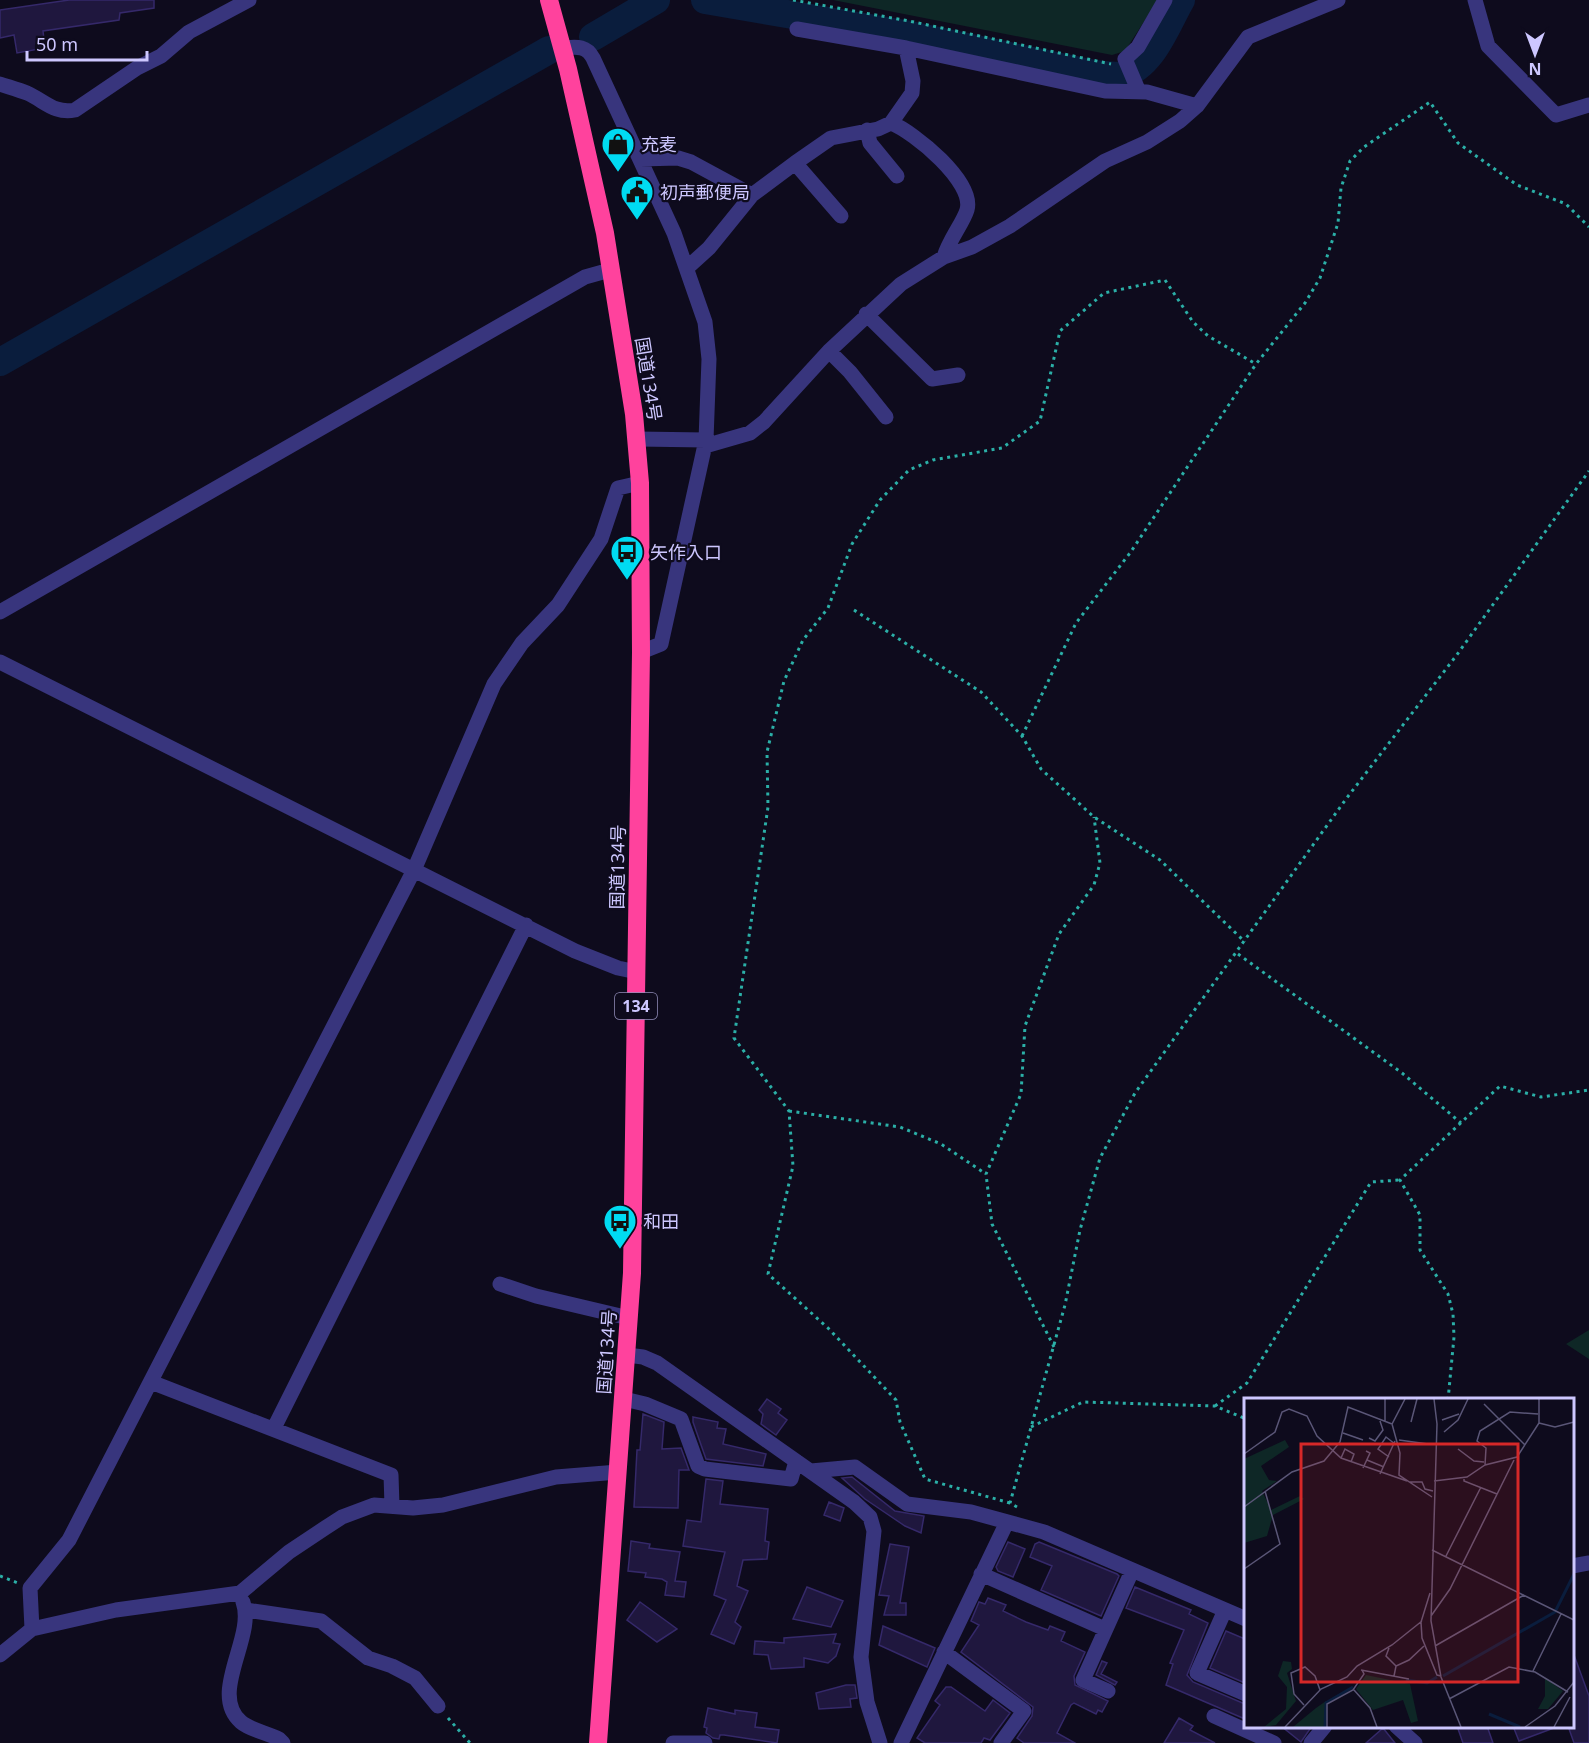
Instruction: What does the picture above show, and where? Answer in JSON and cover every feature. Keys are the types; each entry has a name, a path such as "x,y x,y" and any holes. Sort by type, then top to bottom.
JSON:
{"highway":[{"name":"国道134号","path":"549,0 563,48 598,197 637,439 640,483 641,652 637,972 629,1318 598,1743"}],"street":[{"path":"0,84 28,94 52,109 64,112 75,110 137,68 161,56 189,32 249,0"},
{"path":"1137,88 1126,61 1138,47 1165,0"},
{"path":"637,439 705,443 750,433 764,422 866,314 901,284 944,257 972,247 1010,226 1105,160 1147,142 1180,122 1197,106 1248,37 1338,0"},
{"path":"1475,0 1488,46 1556,115 1589,105"},
{"path":"797,28 906,48 1105,92 1137,88 1197,106"},
{"path":"563,48 580,47 589,50 640,159 687,268 705,322 710,359 705,443 661,644 641,652"},
{"path":"891,123 912,93 913,81 906,48"},
{"path":"687,268 709,248 752,195 795,163 831,138 891,123 902,127 948,166 966,190 967,210 949,240 944,257"},
{"path":"867,130 870,143 897,176"},
{"path":"640,159 678,158 692,162 752,195"},
{"path":"795,163 840,216"},
{"path":"0,612 585,277 610,270"},
{"path":"866,314 932,379 958,375"},
{"path":"829,351 850,372 886,417"},
{"path":"32,1629 30,1588 69,1540 414,870 494,684 522,643 558,605 601,539 618,488 640,483"},
{"path":"0,662 575,951 618,968 637,972"},
{"path":"274,1428 526,925"},
{"path":"500,1284 536,1296 629,1318"},
{"path":"627,1355 643,1357 657,1363 854,1502 870,1517 874,1531 861,1658 865,1694 880,1743"},
{"path":"151,1382 391,1475 392,1506"},
{"path":"624,1399 645,1404 681,1419 698,1466 705,1469 791,1479 796,1461"},
{"path":"811,1471 855,1467 907,1504 971,1512 1044,1532 1244,1619"},
{"path":"0,1655 32,1629 116,1610 240,1593 289,1552 342,1517 374,1504 413,1508 442,1504 556,1478 618,1472"},
{"path":"902,1742 1007,1522"},
{"path":"1574,1566 1589,1563"},
{"path":"1108,1691 1083,1680 1132,1572"},
{"path":"981,1574 1105,1629"},
{"path":"240,1593 246,1610 238,1656 228,1685 233,1714 243,1724 279,1739 283,1743"},
{"path":"246,1610 321,1621 368,1658 392,1666 415,1678 438,1706"},
{"path":"1225,1610 1197,1673 1244,1694"},
{"path":"945,1652 1024,1711 1001,1743"},
{"path":"1214,1716 1274,1743"},
{"path":"1311,1743 1323,1728"},
{"path":"1398,1728 1415,1743"},
{"path":"673,1743 705,1743"}],"path":[{"path":"793,0 909,21 1109,65 1126,61"},
{"path":"1022,736 1076,623 1130,553 1257,364 1305,303 1320,278 1338,223 1341,188 1350,161 1364,147 1430,102 1458,143 1517,185 1566,204 1589,227"},
{"path":"1020,1510 1010,1503 925,1479 900,1422 896,1400 828,1328 768,1274 793,1166 789,1111 734,1038 768,807 767,752 784,681 803,640 828,608 852,544 880,500 909,470 933,460 1002,448 1040,421 1060,331 1104,293 1165,280 1193,322 1208,336 1257,364"},
{"path":"1010,1503 1054,1347 1100,1158 1135,1093 1346,799 1456,656 1589,471"},
{"path":"854,610 981,692 1022,736 1041,769 1094,817 1160,860 1245,942"},
{"path":"1054,1347 992,1224 986,1174 1021,1095 1025,1026 1059,934 1094,885 1100,863 1094,817"},
{"path":"1237,953 1402,1072 1461,1123"},
{"path":"1215,1406 1247,1383 1371,1182 1400,1180 1500,1086 1541,1097 1589,1090"},
{"path":"789,1111 900,1127 941,1144 986,1174"},
{"path":"1400,1180 1420,1215 1420,1250 1448,1294 1453,1314 1448,1398"},
{"path":"1031,1427 1083,1402 1215,1406 1244,1419"},
{"path":"438,1706 461,1735 471,1743"}],"green space":[{"path":"833,0 1158,0 1125,51 1112,55"},
{"path":"1589,1330 1589,1359 1566,1344"}],"building":[{"path":"69,0 154,0 154,8 120,13 119,20 43,31 45,48 17,53 14,35 0,38 0,10"},
{"path":"767,1399 781,1409 778,1413 787,1420 776,1435 761,1424 763,1414 759,1410"},
{"path":"643,1414 664,1422 662,1449 681,1448 689,1470 679,1470 678,1508 634,1507 637,1450 640,1450"},
{"path":"693,1417 718,1422 717,1428 726,1429 723,1444 766,1454 763,1466 706,1459"},
{"path":"852,1477 895,1511 924,1516 921,1533 905,1526 865,1499 842,1478"},
{"path":"706,1479 723,1481 720,1504 768,1509 765,1541 769,1542 767,1559 743,1560 737,1586 748,1591 735,1622 741,1627 734,1644 711,1634 726,1600 714,1595 725,1552 683,1546 687,1520 701,1522"},
{"path":"829,1502 844,1508 840,1521 824,1515"},
{"path":"631,1541 650,1544 649,1548 680,1552 675,1581 686,1582 684,1597 665,1595 667,1582 662,1579 645,1577 646,1573 628,1571"},
{"path":"1008,1542 1025,1549 1013,1577 998,1571 996,1567"},
{"path":"1039,1542 1119,1576 1101,1616 1041,1590 1052,1566 1030,1557 1035,1544"},
{"path":"890,1544 909,1547 900,1603 906,1603 906,1615 884,1615 889,1596 879,1595"},
{"path":"807,1587 843,1601 831,1627 793,1619"},
{"path":"1135,1587 1191,1610 1189,1614 1208,1623 1187,1675 1193,1682 1244,1704 1244,1719 1166,1685 1173,1664 1170,1663 1184,1630 1126,1608"},
{"path":"988,1598 1006,1605 1003,1611 1026,1622 1048,1630 1050,1626 1065,1632 1061,1641 1085,1652 1074,1676 1075,1685 1108,1701 1102,1712 1098,1710 1096,1714 1074,1703 1071,1705 1057,1733 1075,1743 1024,1743 1017,1738 1032,1716 1033,1707 961,1652 979,1625 971,1621 979,1602 985,1604"},
{"path":"640,1602 677,1629 657,1642 627,1620"},
{"path":"883,1626 935,1648 927,1667 879,1645"},
{"path":"1226,1631 1244,1639 1244,1683 1210,1668"},
{"path":"836,1634 833,1643 840,1644 836,1656 828,1663 804,1658 804,1667 771,1669 768,1655 754,1654 755,1641 784,1643 784,1638"},
{"path":"1574,1655 1589,1696 1589,1743 1574,1743 1569,1728 1574,1728"},
{"path":"1102,1661 1107,1663 1101,1674 1117,1682 1115,1685 1096,1675"},
{"path":"846,1685 855,1685 857,1698 850,1699 851,1707 819,1709 816,1693"},
{"path":"946,1687 951,1687 985,1711 993,1700 1010,1713 990,1740 984,1738 981,1743 925,1743 917,1738 940,1705 935,1701"},
{"path":"708,1708 735,1714 735,1710 757,1713 755,1727 779,1730 777,1743 724,1735 720,1735 719,1739 713,1738 706,1733 707,1728 704,1727"},
{"path":"1179,1718 1193,1726 1190,1730 1215,1743 1164,1743"},
{"path":"1284,1728 1311,1728 1301,1742"},
{"path":"1383,1728 1395,1743 1366,1743"},
{"path":"1458,1728 1488,1728 1493,1743 1463,1743"},
{"path":"1514,1728 1554,1728 1519,1741"}],"waterway":[{"path":"593,37 656,0"},
{"path":"705,0 905,34 1094,74 1115,76 1133,70 1150,54 1158,44 1181,0"},
{"path":"0,362 549,50"}],"place":[{"name":"充麦","path":"618,173"},
{"name":"初声郵便局","path":"637,221"},
{"name":"矢作入口","path":"627,581"},
{"name":"和田","path":"620,1250"}]}
